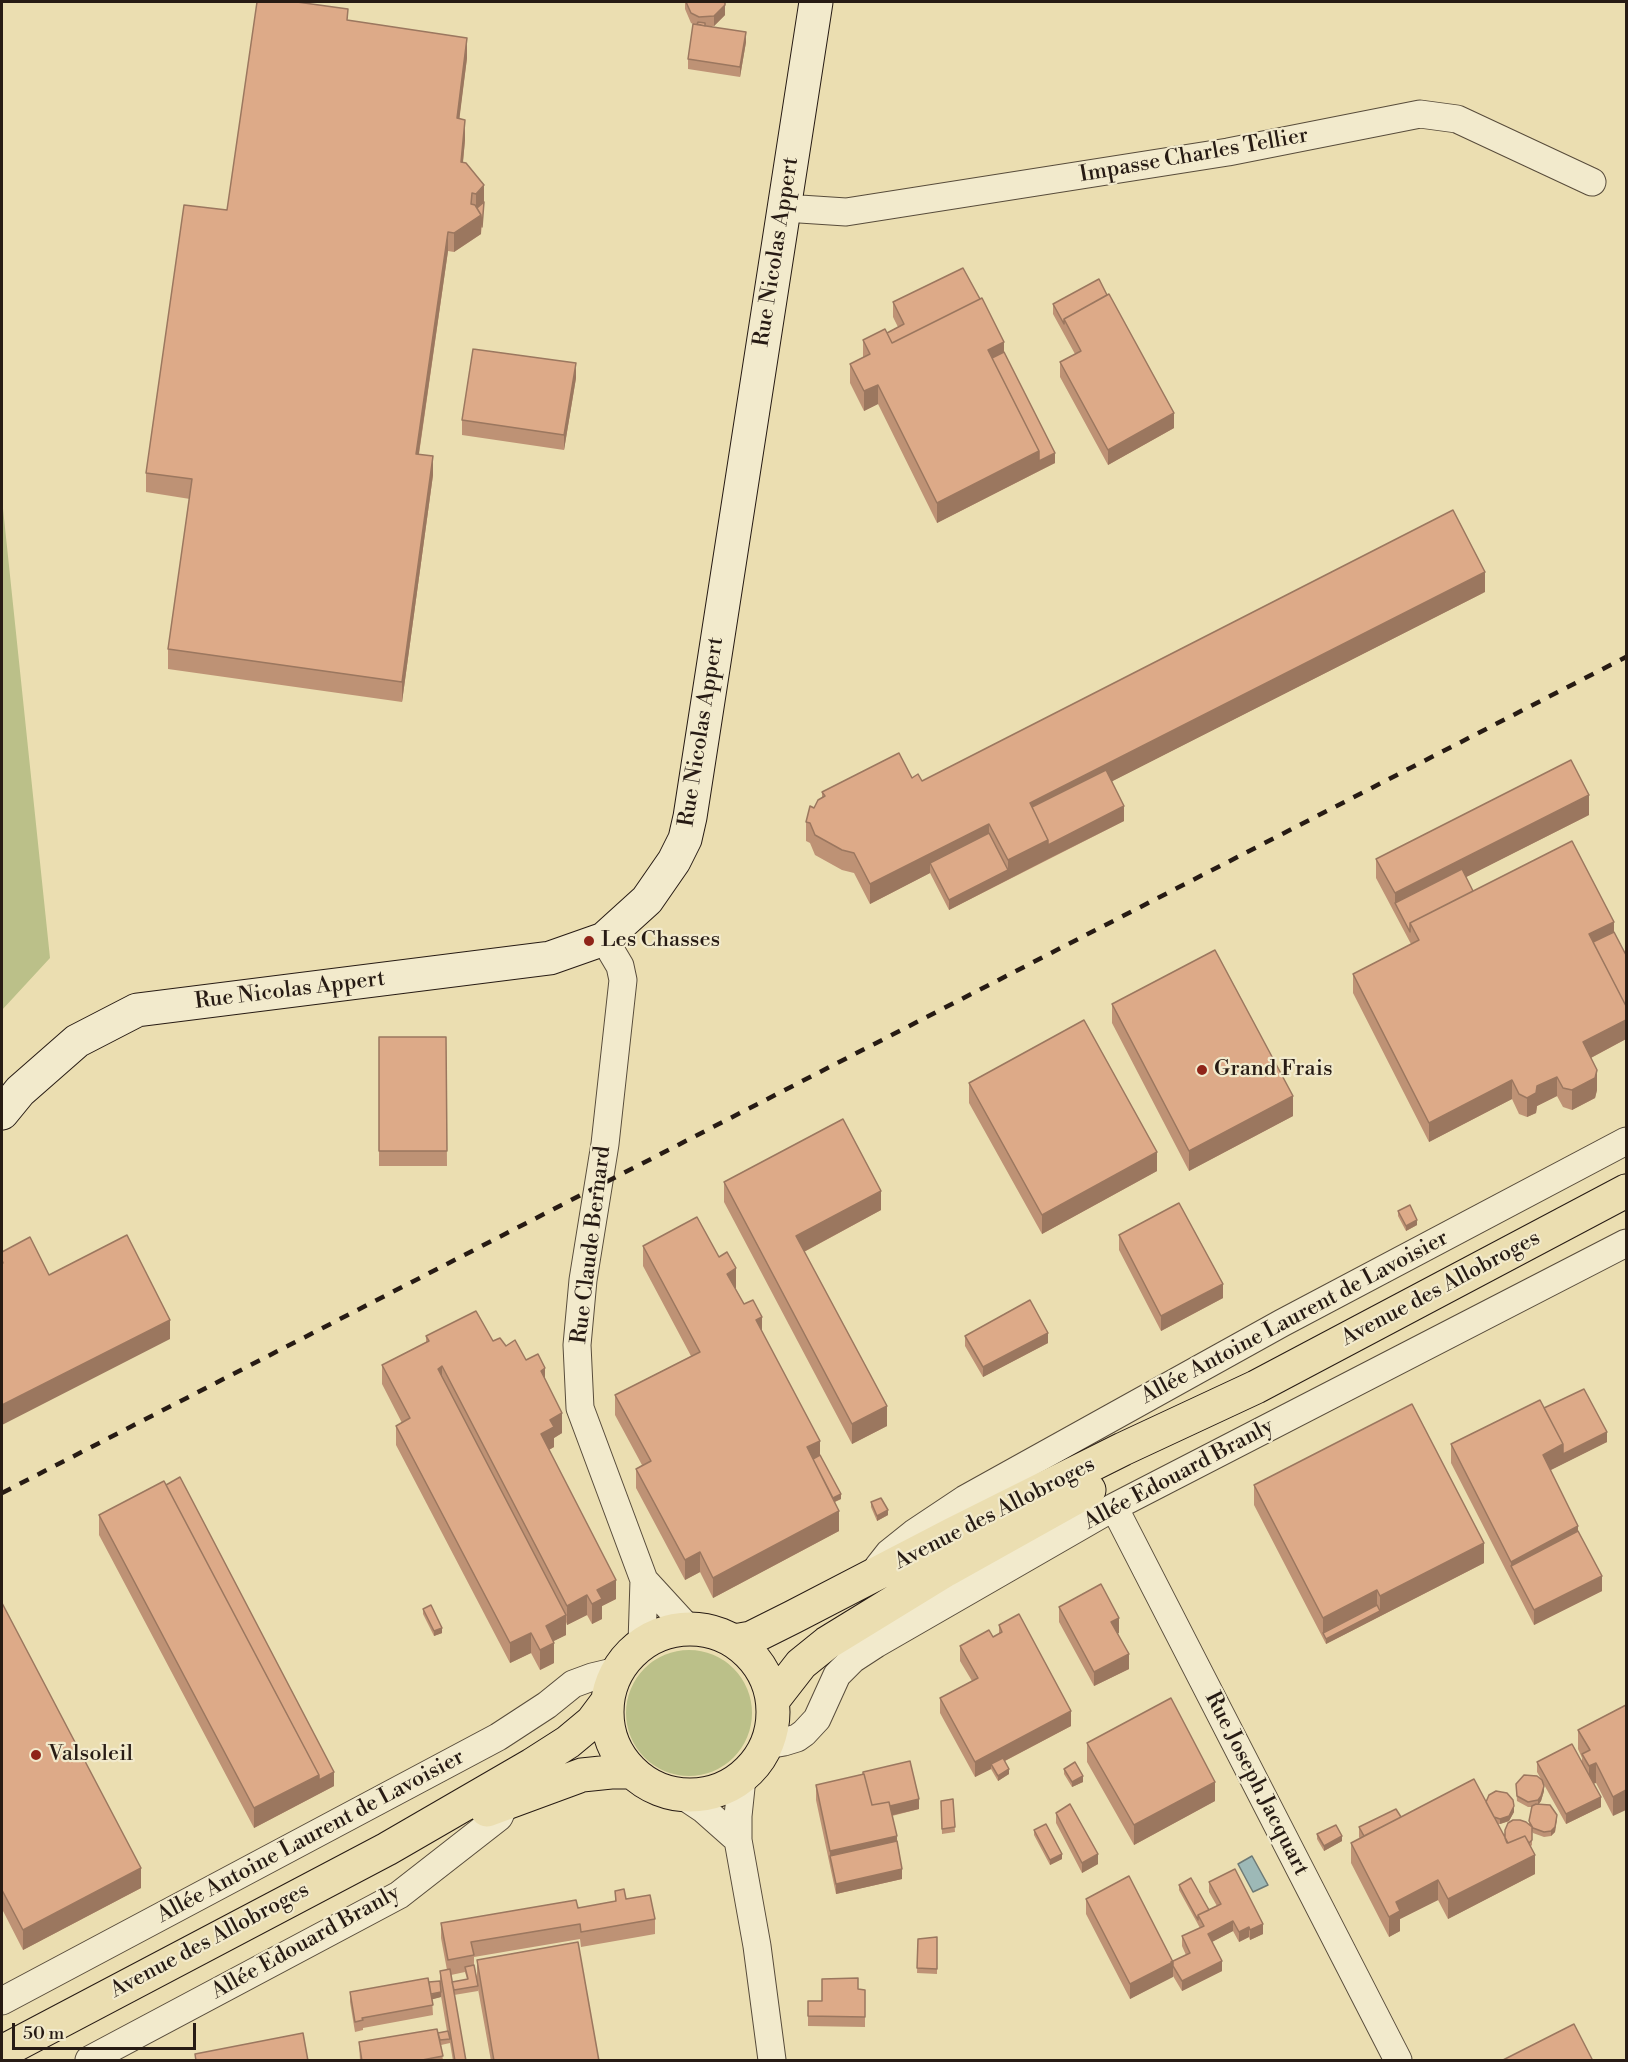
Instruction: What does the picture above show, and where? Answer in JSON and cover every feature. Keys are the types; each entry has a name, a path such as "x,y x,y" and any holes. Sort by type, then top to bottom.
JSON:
{"main road":[{"name":"Avenue des Allobroges","path":"734,1641 751,1638 1124,1449 1256,1387 1626,1191"},
{"name":"Avenue des Allobroges","path":"773,1700 801,1664 828,1643 946,1570 1135,1464 1256,1387"},
{"path":"688,1628 712,1631 734,1641 753,1656 766,1677 773,1700 773,1723 767,1745 757,1763 742,1778 724,1788 703,1794 682,1795 663,1791 646,1783 632,1772 620,1757 611,1740 607,1721 610,1686 628,1656 642,1643 664,1633 688,1628"},
{"name":"Avenue des Allobroges","path":"2,2052 387,1849 568,1742 592,1722 607,1702"},
{"name":"Avenue des Allobroges","path":"387,1849 582,1775 632,1772"}],"street":[{"name":"Rue Nicolas Appert","path":"2,1113 20,1091 77,1041 137,1011 550,958 604,939 647,900 674,861 685,839 733,545 736,509 816,2"},
{"name":"Impasse Charles Tellier","path":"784,206 846,212 1228,152 1420,114 1457,119 1592,182"},
{"name":"Rue Claude Bernard","path":"604,939 620,966 623,980 602,1165 583,1280 577,1345 580,1408 644,1580 688,1628"},
{"name":"Allée Antoine Laurent de Lavoisier","path":"868,1580 889,1553 964,1499 1282,1323 1626,1141"},
{"name":"Allée Edouard Branly","path":"767,1745 797,1738 804,1733 817,1719 837,1675 854,1659 876,1644 1114,1508 1626,1243"},
{"path":"870,1617 906,1583 941,1560 953,1534 964,1499"},
{"name":"Rue Joseph Jacquart","path":"1114,1508 1398,2061"},
{"name":"Rue Claude Bernard","path":"642,1643 644,1580"},
{"name":"Allée Antoine Laurent de Lavoisier","path":"2,2001 498,1737 547,1705 573,1684 617,1671"},
{"path":"742,1778 738,1840 757,1946 772,2061"},
{"path":"682,1795 703,1809 738,1840"},
{"name":"Allée Edouard Branly","path":"89,2061 399,1895 499,1817 505,1804"}],"green space":[{"path":"2,499 50,958 2,1010"},
{"path":"689,1650 713,1655 733,1669 747,1689 752,1713 747,1737 733,1757 713,1771 689,1776 665,1771 645,1757 631,1737 626,1713 631,1689 645,1669 665,1655"}],"water":[{"path":"1252,1856 1268,1885 1253,1892 1238,1864"}],"building":[{"path":"257,2 297,2 348,9 347,20 467,38 457,118 465,120 461,162 466,163 484,185 476,194 472,193 471,204 475,205 481,215 454,233 448,232 416,454 433,456 402,682 168,649 192,479 146,473 184,205 227,210"},
{"path":"686,2 725,2 725,5 714,16 699,17 691,13"},
{"path":"693,24 746,32 740,67 688,59"},
{"path":"484,202 482,227 481,215 477,208"},
{"path":"963,268 980,299 892,343 887,333 904,324 893,302"},
{"path":"1099,279 1107,295 1064,319 1064,324 1053,304"},
{"path":"1109,294 1174,413 1108,450 1060,362 1081,351 1064,319"},
{"path":"982,298 1004,342 988,350 1039,451 937,503 878,385 864,391 850,364 870,354 863,340 885,329 892,343"},
{"path":"473,349 576,363 564,435 462,420"},
{"path":"1004,352 1055,453 1039,461 1039,451 992,358"},
{"path":"1453,510 1485,572 1030,803 1048,840 1008,860 989,824 870,884 854,853 842,850 815,835 810,823 806,822 810,806 814,808 818,800 825,796 822,792 899,753 912,778 918,774 922,781"},
{"path":"1571,760 1589,795 1395,893 1376,859"},
{"path":"1106,770 1124,806 1048,845 1048,840 1032,807"},
{"path":"989,833 1008,870 949,900 930,863"},
{"path":"1572,841 1614,922 1589,934 1626,1006 1626,1020 1583,1042 1597,1070 1595,1078 1572,1090 1563,1088 1557,1077 1537,1086 1536,1093 1527,1098 1519,1094 1512,1080 1429,1123 1353,974 1419,940 1410,923"},
{"path":"1462,869 1473,891 1410,923 1410,932 1395,903"},
{"path":"1614,932 1626,955 1626,1006 1593,942"},
{"name":"Grand Frais","path":"1215,950 1293,1096 1189,1151 1112,1004"},
{"path":"1084,1020 1157,1152 1042,1215 969,1083"},
{"path":"379,1037 446,1037 447,1151 379,1151"},
{"path":"843,1119 881,1191 796,1236 887,1406 852,1424 724,1182"},
{"path":"1179,1203 1223,1284 1161,1316 1119,1235"},
{"path":"1410,1205 1417,1220 1406,1226 1398,1211"},
{"path":"697,1217 719,1257 727,1252 736,1268 727,1274 744,1304 753,1300 762,1317 756,1320 820,1441 807,1447 839,1511 713,1578 700,1552 685,1560 636,1469 651,1461 615,1395 700,1352 643,1246"},
{"path":"127,1235 170,1320 2,1405 2,1252 30,1237 49,1275"},
{"path":"1030,1300 1048,1333 983,1367 965,1336"},
{"path":"476,1311 493,1341 500,1338 506,1346 515,1340 526,1360 538,1354 545,1368 541,1371 562,1413 550,1420 554,1427 541,1434 616,1580 597,1590 602,1599 592,1604 587,1595 567,1606 442,1366 438,1369 566,1615 546,1626 554,1643 540,1650 531,1633 510,1643 396,1426 410,1418 382,1365 429,1341 426,1336"},
{"path":"1584,1389 1607,1432 1563,1454 1563,1444 1544,1408"},
{"path":"1540,1400 1563,1444 1543,1455 1578,1526 1511,1562 1451,1444"},
{"path":"1412,1404 1484,1543 1380,1596 1377,1590 1323,1618 1254,1485"},
{"path":"820,1455 841,1494 833,1498 813,1459"},
{"path":"180,1477 334,1772 319,1780 319,1775 166,1485"},
{"path":"164,1481 319,1775 254,1808 99,1515"},
{"path":"881,1498 888,1510 877,1516 871,1502"},
{"path":"1578,1531 1602,1576 1534,1610 1511,1566"},
{"path":"1101,1584 1119,1618 1111,1622 1129,1654 1094,1672 1059,1607"},
{"name":"Valsoleil","path":"2,1603 141,1868 23,1930 2,1890"},
{"path":"431,1605 442,1628 434,1631 423,1609"},
{"path":"1377,1605 1380,1611 1326,1639 1323,1633"},
{"path":"1019,1614 1071,1711 975,1762 940,1698 978,1678 960,1646 989,1630 993,1637 1002,1632 999,1625"},
{"path":"1171,1698 1215,1782 1134,1825 1087,1743"},
{"path":"1626,1705 1626,1790 1613,1797 1596,1763 1589,1766 1582,1754 1590,1750 1578,1730"},
{"path":"1572,1744 1601,1797 1566,1814 1537,1762"},
{"path":"1003,1758 1009,1769 998,1776 991,1764"},
{"path":"910,1761 919,1799 890,1806 889,1802 872,1805 863,1772"},
{"path":"1075,1762 1083,1776 1072,1782 1064,1769"},
{"path":"864,1774 872,1805 889,1802 897,1836 830,1851 816,1785"},
{"path":"1524,1775 1537,1776 1542,1780 1544,1786 1538,1800 1528,1802 1517,1796 1516,1784"},
{"path":"1474,1779 1508,1843 1525,1836 1535,1855 1448,1899 1438,1880 1396,1902 1400,1911 1389,1917 1351,1843"},
{"path":"1496,1791 1507,1793 1513,1800 1514,1806 1509,1816 1500,1819 1494,1817 1486,1802 1489,1795"},
{"path":"953,1799 955,1827 942,1829 941,1801"},
{"path":"1070,1804 1098,1854 1082,1863 1056,1813"},
{"path":"1550,1805 1557,1815 1555,1827 1551,1831 1544,1832 1533,1828 1529,1821 1532,1806"},
{"path":"1396,1809 1401,1817 1364,1836 1359,1827"},
{"path":"1513,1820 1526,1822 1532,1827 1532,1840 1529,1843 1525,1836 1507,1843 1505,1830 1508,1823"},
{"path":"1046,1824 1062,1854 1050,1860 1034,1830"},
{"path":"1336,1825 1342,1836 1324,1846 1317,1834"},
{"path":"897,1841 902,1869 836,1884 830,1856"},
{"path":"1235,1869 1263,1924 1239,1932 1233,1921 1208,1934 1222,1961 1182,1981 1171,1962 1190,1953 1182,1936 1204,1926 1198,1915 1221,1904 1209,1882"},
{"path":"1129,1876 1173,1962 1130,1984 1086,1899"},
{"path":"1191,1878 1209,1910 1198,1915 1198,1920 1179,1885"},
{"path":"624,1889 626,1899 650,1895 655,1919 581,1932 580,1924 471,1942 474,1955 448,1960 441,1923 576,1900 578,1908 616,1901 615,1891"},
{"path":"937,1937 937,1969 917,1968 918,1939"},
{"path":"578,1942 599,2061 494,2061 477,1960"},
{"path":"474,1965 478,1986 454,1990 452,1982 468,1979 465,1967"},
{"path":"450,1969 466,2061 455,2061 440,1971"},
{"path":"428,1978 433,2005 362,2018 363,2020 355,2022 350,1992"},
{"path":"858,1978 858,1989 865,1990 865,2017 808,2016 808,2001 822,2001 822,1979"},
{"path":"440,1981 441,1992 431,1994 429,1982"},
{"path":"1574,2024 1593,2061 1501,2061"},
{"path":"437,2029 443,2056 417,2061 362,2061 359,2042"},
{"path":"448,2031 450,2039 440,2040 438,2033"},
{"path":"303,2033 308,2061 196,2061 195,2054"}],"railway":[{"path":"2,1493 1626,657"}],"place":[{"name":"Les Chasses","path":"589,941"},
{"name":"Grand Frais","path":"1202,1070"},
{"name":"Valsoleil","path":"36,1755"}]}
